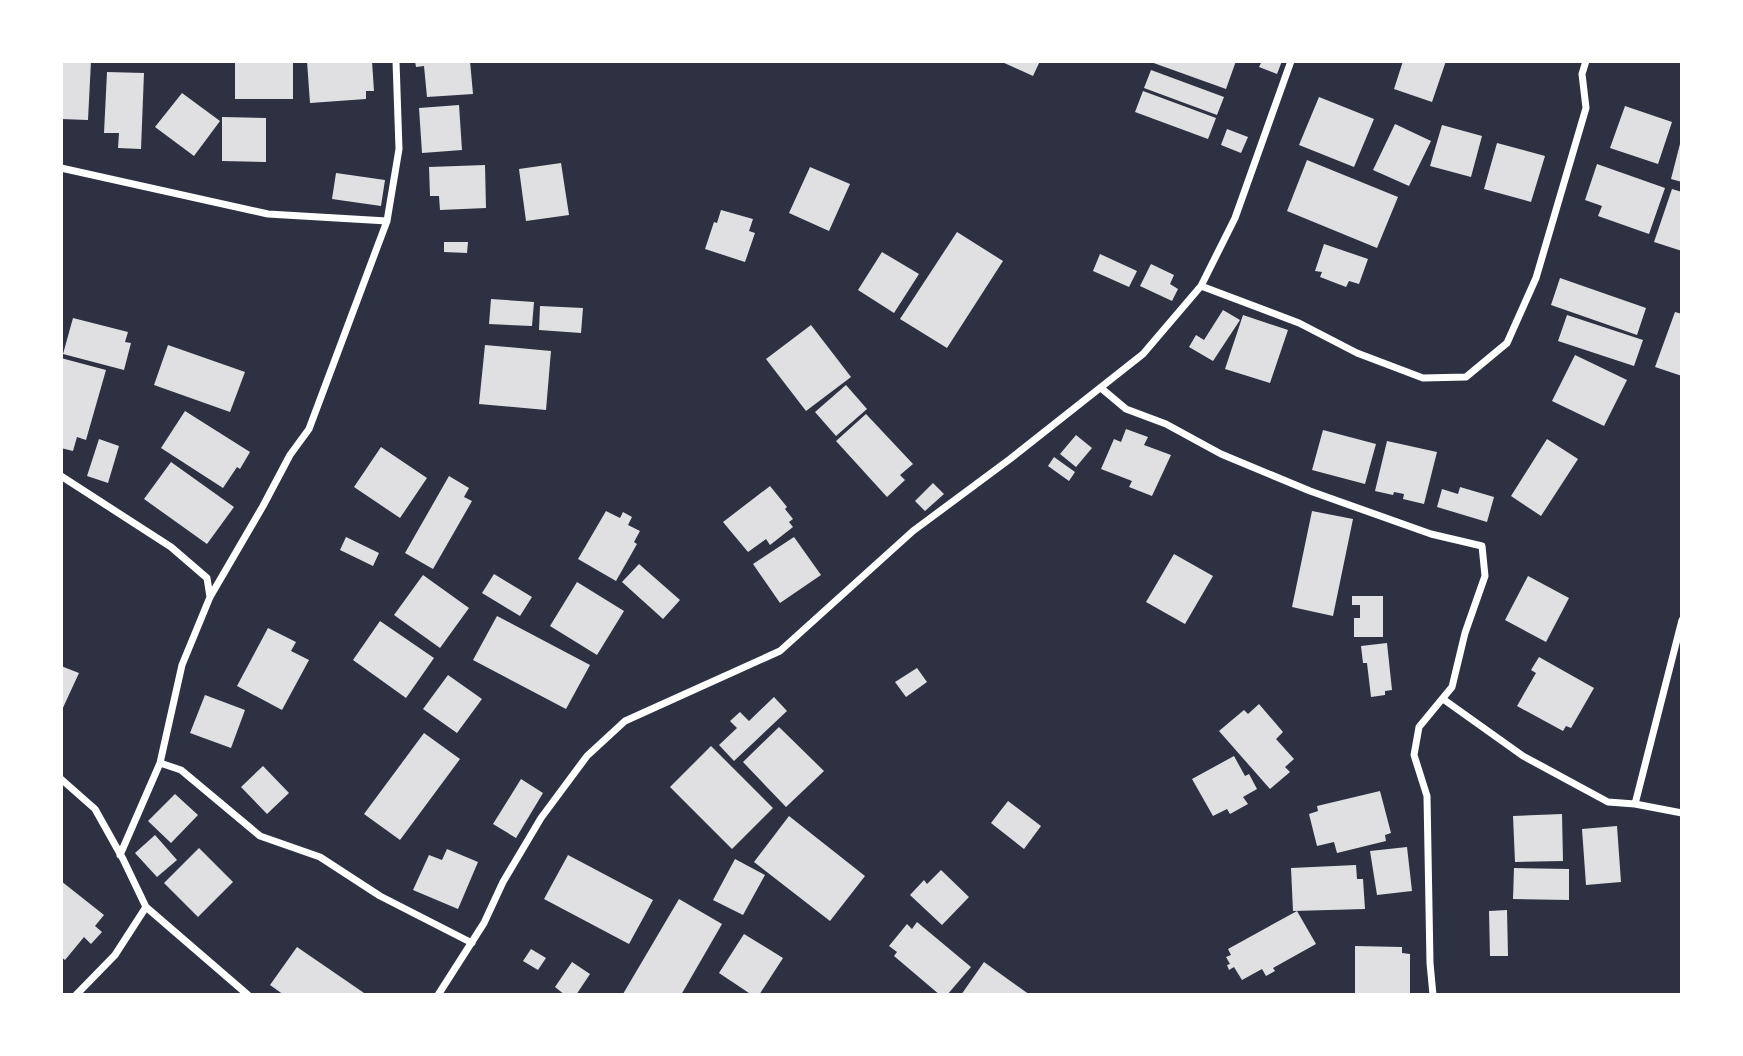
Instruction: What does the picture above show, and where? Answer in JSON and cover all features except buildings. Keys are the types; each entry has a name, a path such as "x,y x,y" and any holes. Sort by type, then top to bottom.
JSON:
{"street":[{"path":"120,855 160,763 183,665 210,597 290,455 309,429 387,221 399,149 396,61"},
{"path":"439,995 484,923 503,882 541,818 587,756 625,722 780,652 913,531 1143,354 1201,286 1235,218 1291,61"},
{"path":"1201,286 1299,323 1357,353 1423,378 1466,377 1507,343 1536,278 1586,108 1582,74 1586,61"},
{"path":"61,168 268,214 387,221"},
{"path":"1101,388 1126,409 1166,424 1246,465 1310,491 1432,534 1482,546 1485,576 1465,633 1452,687 1419,727 1413,755 1427,796 1433,995"},
{"path":"61,476 172,547 207,578 210,597"},
{"path":"1635,804 1682,620"},
{"path":"1443,699 1523,757 1608,802 1682,813"},
{"path":"160,763 181,770 260,836 320,857 380,896 472,943"},
{"path":"61,779 95,808 146,907 248,995"},
{"path":"76,995 115,955 146,907"}]}
